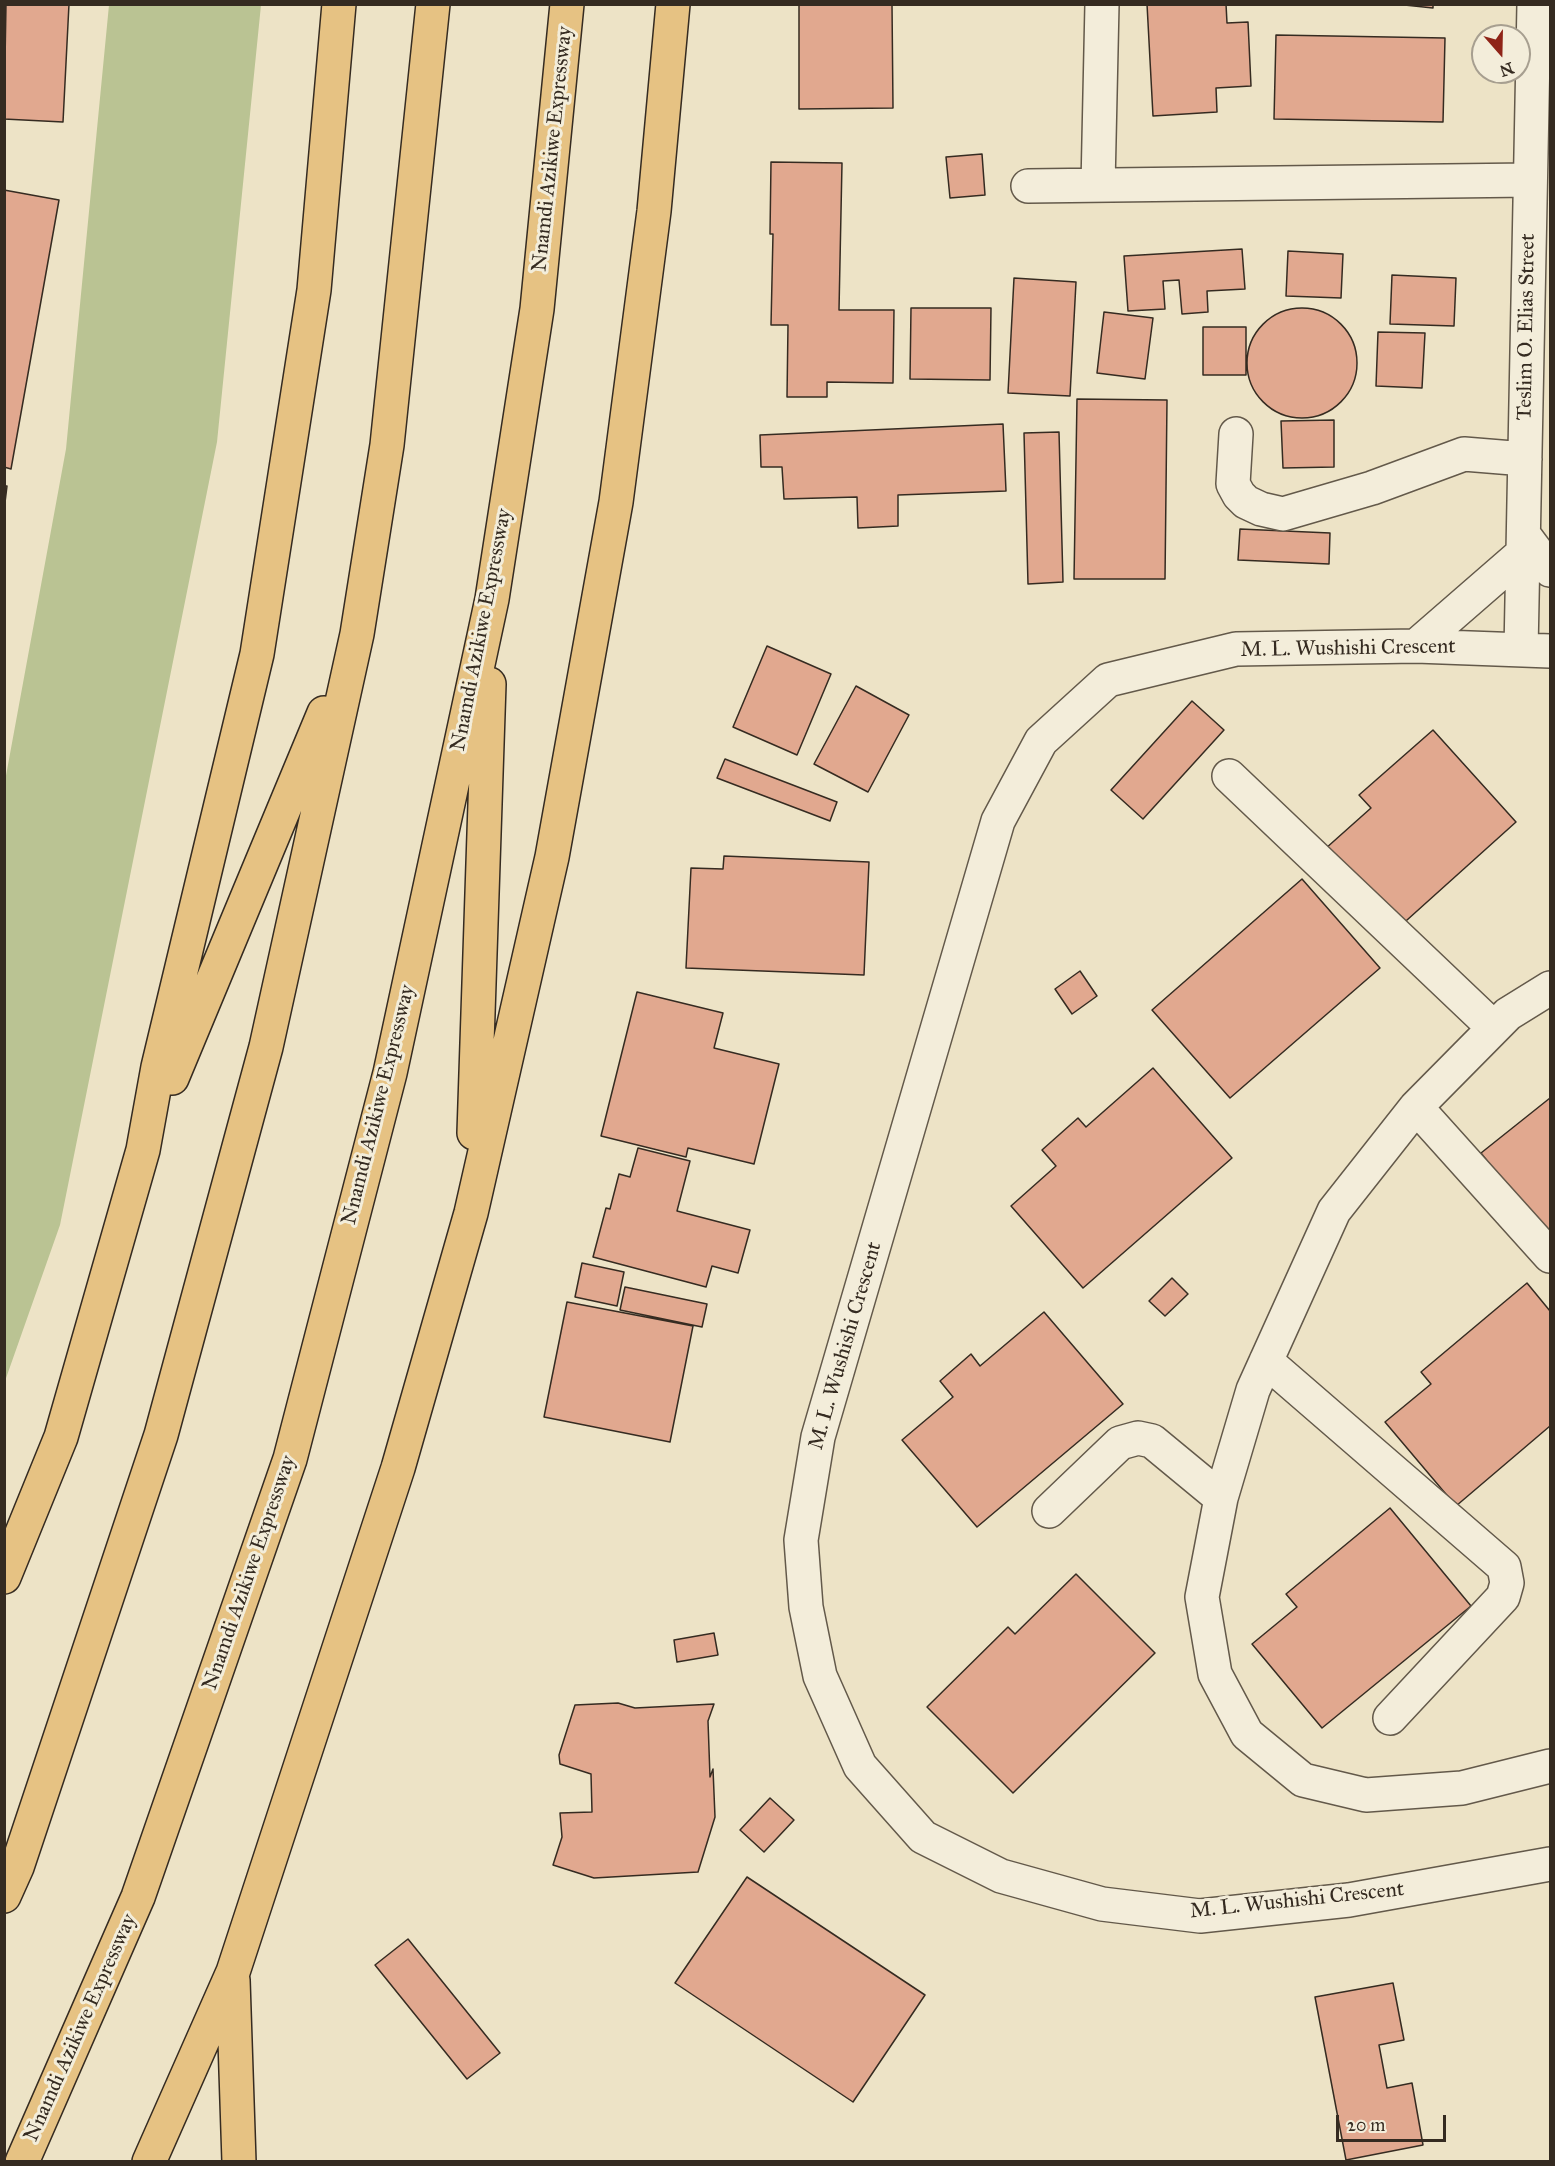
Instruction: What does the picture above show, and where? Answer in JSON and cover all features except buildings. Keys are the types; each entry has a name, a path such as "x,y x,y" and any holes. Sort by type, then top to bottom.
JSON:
{"highway":[{"path":"7,1564 61,1437 143,1150 158,1067 257,654 314,290 339,4"},
{"path":"4,1896 17,1867 161,1435 266,1047 357,634 387,445 433,4"},
{"name":"Nnamdi Azikiwe Expressway","path":"22,2162 138,1897 290,1459 390,1073 492,599 537,309 567,4"},
{"path":"149,2162 232,1972 399,1468 471,1213 552,857 616,502 654,211 674,4"},
{"path":"471,1213 492,599"},
{"path":"143,1150 357,634"},
{"path":"232,1972 239,2162"}],"street":[{"path":"1098,185 1102,4"},
{"name":"Teslim O. Elias Street","path":"1534,4 1524,544 1536,650"},
{"path":"1028,186 1530,180"},
{"path":"1236,434 1233,484 1239,495 1246,502 1261,509 1283,514 1372,488 1464,454 1525,459"},
{"path":"1416,646 1524,544 1551,570"},
{"name":"M. L. Wushishi Crescent","path":"1536,650 1416,646 1236,649 1108,680 1041,741 998,821 818,1437 801,1540 807,1607 820,1676 860,1766 923,1837 1001,1876 1102,1904 1200,1916 1349,1900 1551,1864"},
{"path":"1229,776 1494,1028"},
{"path":"1551,988 1508,1014 1416,1107 1334,1211 1253,1390 1221,1498 1202,1597 1215,1674 1247,1734 1303,1780 1366,1795 1462,1788 1551,1766"},
{"path":"1416,1107 1551,1256"},
{"path":"1266,1361 1504,1567 1507,1583 1503,1597 1390,1718"},
{"path":"1049,1511 1120,1443 1138,1438 1152,1441 1221,1498"}],"green space":[{"path":"109,5 261,5 217,442 60,1225 5,1381 5,781 66,449"}]}
